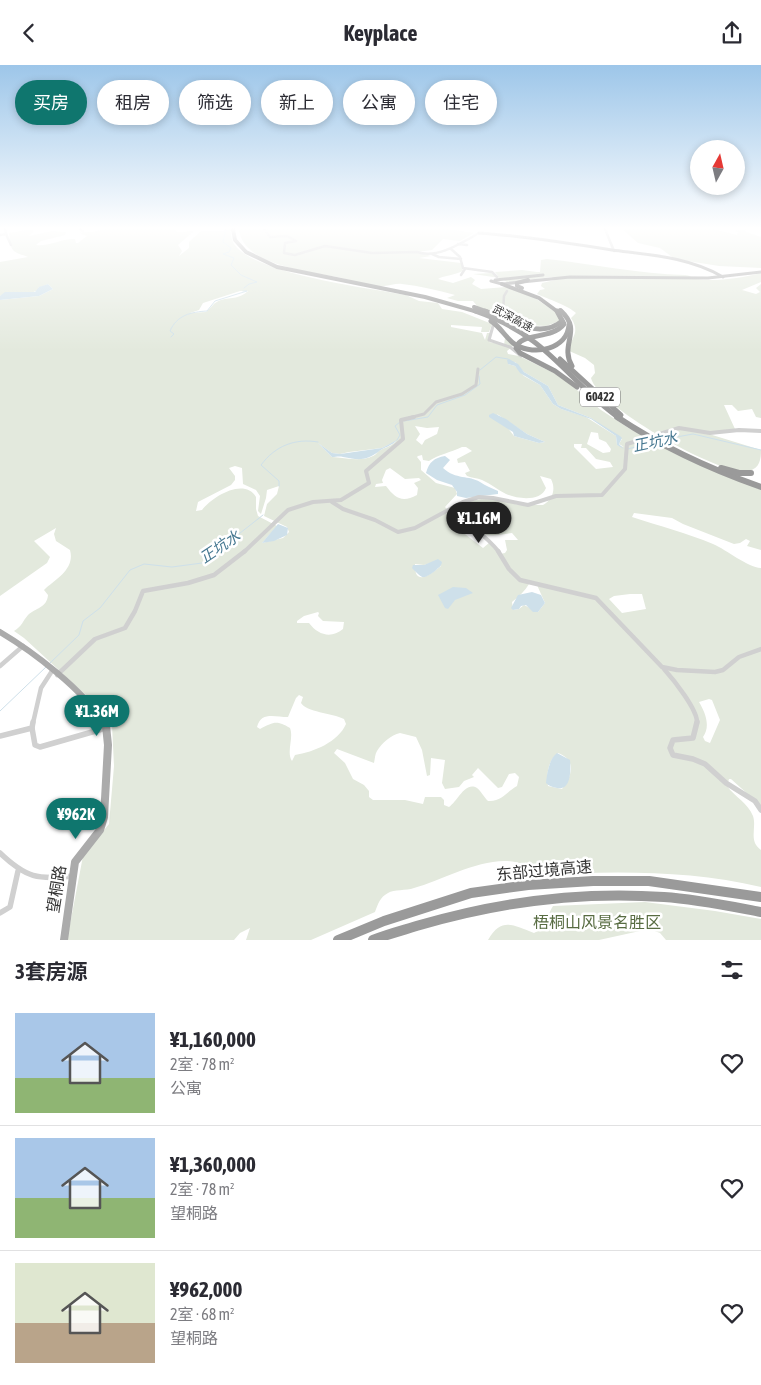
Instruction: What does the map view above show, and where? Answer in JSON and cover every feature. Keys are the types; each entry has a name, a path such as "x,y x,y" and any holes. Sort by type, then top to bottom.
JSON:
{"highway":[{"name":"武深高速","path":"289,270 448,301 474,309 518,331 539,345 643,432"},
{"path":"524,289 519,285 528,280"},
{"path":"448,301 491,321 500,327 511,341 517,345 537,350 554,347 566,338 569,325 560,312 547,300 524,289 504,284"},
{"path":"504,284 538,297 570,319 573,330 566,349 567,360 605,402"},
{"name":"武深高速","path":"448,301 474,309"},
{"path":"448,301 484,309 521,326 533,329 549,329 558,325 562,321 560,312"},
{"path":"560,312 564,321 562,328 552,333 522,339 517,344 517,350 563,376 611,413"},
{"name":"武深高速","path":"557,359 584,390 611,413 683,453 761,488"},
{"name":"武深高速","path":"683,453 761,483"},
{"path":"718,467 739,473 752,473"},
{"name":"东部过境高速","path":"338,940 384,921 471,893 528,885 593,881 649,881 761,897"},
{"name":"东部过境高速","path":"373,940 437,919 488,907 533,900 596,896 650,896 700,901 761,911"}],"main road":[{"path":"708,270 721,274 737,274"},
{"path":"708,270 721,276"},
{"path":"707,277 712,274 708,270"},
{"path":"494,279 563,275 707,277 761,271"},
{"path":"494,279 504,284 528,280 592,276 721,276 761,271"},
{"path":"0,632 23,646 87,702 101,717 107,728"},
{"name":"望桐路","path":"64,940 75,862 79,854 95,836 103,820 106,795 107,728"}],"street":[{"path":"461,275 464,270"},
{"path":"472,270 492,272 494,279"},
{"path":"507,291 504,296 503,313 493,326 488,340 510,347 526,359"},
{"path":"501,349 502,344"},
{"path":"107,728 40,747 35,745 32,728 41,688 51,670 95,639 125,628 135,611 143,591 188,583 214,575 254,545 288,510 313,502 332,502 356,492 369,483 366,471 403,439 401,420 424,414 436,402 462,394 476,385 478,369"},
{"path":"332,502 346,510 375,520 389,529 399,532 469,500 496,497 518,504 531,505 560,496 589,497 602,495 625,469 625,448 627,444 633,441 679,429 710,433 737,430 761,431"},
{"path":"452,509 472,528 488,538 500,553 509,569 520,580 592,596 670,675 680,695 694,711 697,718 693,738 673,740 671,743 673,755 693,759 705,764 726,783 755,801 761,809"},
{"path":"0,668 23,646"},
{"path":"662,667 677,670 715,672 723,670 739,657 761,649"},
{"path":"0,736 32,728"},
{"path":"0,853 18,871 33,877 73,876"},
{"path":"0,913 10,907 18,871"}],"green space":[{"path":"0,270 283,270 341,284 406,295 419,301 438,303 442,309 462,312 492,324 489,332 481,332 482,327 451,325 451,327 482,333 485,340 487,333 490,333 489,342 504,345 505,338 513,346 507,351 508,354 519,356 560,376 601,410 630,429 761,490 761,550 747,546 750,541 746,539 734,544 672,518 634,513 632,517 703,540 719,547 743,562 761,568 761,806 731,779 729,779 727,786 748,807 753,816 755,843 761,850 761,887 706,877 651,873 539,875 526,865 511,861 495,862 478,865 414,888 391,892 381,899 375,912 311,940 246,940 250,928 240,933 234,940 67,940 83,856 109,824 114,766 112,725 86,695 14,631 28,615 45,603 48,595 44,590 68,567 71,556 70,550 56,541 54,534 56,528 34,541 50,557 47,563 0,596 0,300 39,296 53,289 48,284 30,293 9,293 0,296","holes":["240,291 248,291 239,297 219,301 206,312 190,313 199,310 203,303","515,362 524,372 548,386 558,405 591,418 622,439 619,444 624,447 617,445 616,436 586,417 561,409 553,404 540,385 524,376 515,366 508,364","497,414 527,434 545,442 539,443 514,436","415,426 439,427 437,434 425,440 422,445 416,440 420,434","591,432 598,433 599,439 606,442 611,449 610,452 603,453 587,444","396,441 374,456 359,459 332,457 318,443 332,453 382,448","574,444 582,444 581,448 586,448 596,459 610,462 613,467 596,469 574,447","462,447 472,451 457,459 458,463 465,462 470,471 465,473 467,476 482,480 511,496 522,498 539,496 546,488 540,476 551,479 553,493 543,505 518,505 493,497 470,501 455,508 460,516 479,532 488,535 512,533 518,540 505,540 507,550 505,553 500,554 489,543 483,548 461,531 460,523 445,507 457,494 455,488 436,483 421,470 421,462 418,456 422,455 423,460 429,461","235,466 242,468 243,484 256,490 260,496 258,511 261,514 267,490 279,486 277,494 267,504 264,516 287,527 289,532 283,538 262,543 277,526 258,516 256,497 251,491 244,489 228,491 213,500 202,510 196,511 198,502 231,485 235,480 235,476 229,468","390,468 405,479 419,478 421,480 414,483 418,488 417,495 407,499 399,498 386,486 375,487 376,484 383,483 382,480 386,470","433,562 441,566 425,577 421,577 416,572 415,564 424,565","529,584 537,585 545,603 538,612 524,605 519,609 513,610 512,602","642,594 646,609 622,613 609,599 614,596","318,612 318,616 323,621 344,622 343,629 329,635 321,633 309,623 297,623 304,616","299,695 303,697 301,703 304,706 344,719 346,724 331,741 317,749 295,755 292,761 290,757 290,728 278,723 272,723 260,729 257,727 259,722 265,717 288,717","712,700 720,720 710,743 705,741 703,737 707,724 699,702","400,733 416,737 422,750 427,776 430,775 431,758 445,760 442,783 445,789 459,787 464,781 474,777 472,775 478,768 498,788 502,787 509,774 515,773 519,777 517,786 493,801 488,801 477,788 469,787 449,807 444,805 444,800 441,797 425,797 423,804 405,800 373,800 369,797 369,791 364,785 353,779 345,763 334,753 337,749 374,763 376,752 381,745","558,753 564,756 570,764 570,774 562,789 548,786 548,768"]},
{"path":"297,270 463,270 456,274 438,279 453,283 471,277 475,280 472,284 481,289 506,287 535,298 558,314 560,321 546,326 522,325 503,315 478,307 473,301 458,301 447,298 455,295 442,291 402,284 368,285"},
{"path":"522,270 540,272 540,270 625,270 687,275 704,280 728,279 761,273 761,282 742,290 756,294 760,292 756,288 761,284 761,418 756,417 752,409 738,411 732,405 724,405 735,429 709,434 761,450 760,460 756,468 749,471 735,470 689,452 637,422 598,390 591,378 595,373 594,365 585,358 567,350 575,330 571,318 576,313 537,294 540,290 545,289 541,286 542,283 555,280 552,277 507,282 500,278 473,274 491,273 498,276 495,272"},
{"name":"梧桐山风景名胜区","path":"645,902 761,919 761,940 666,940 660,933 649,929 599,940 488,940 503,925 514,926 534,933 547,924 553,906"}],"water":[{"path":"48,284 53,289 39,296 0,300 0,296 5,292 35,292 39,287"},
{"path":"509,359 518,364 524,372 548,386 558,405 591,418 620,436 622,438 619,444 624,449 617,445 616,436 591,419 561,409 553,404 540,385 520,373 515,366 508,364 507,360"},
{"path":"493,413 506,419 527,434 545,442 539,443 514,436 513,432 489,417"},
{"path":"397,440 374,455 362,459 332,457 318,443 332,453 340,454 382,448"},
{"path":"445,456 450,460 443,468 448,472 476,480 498,491 498,494 466,498 457,496 457,492 452,485 437,480 426,473 432,461"},
{"path":"278,524 288,528 287,535 274,541 262,543"},
{"path":"438,559 442,562 440,566 425,577 412,568 413,565 424,565"},
{"path":"453,587 466,588 473,593 455,600 448,609 445,608 438,595"},
{"path":"532,592 541,595 545,603 538,612 533,612 526,605 521,606 519,609 513,610 511,608 518,595"},
{"path":"557,753 570,760 568,783 562,788 552,787 546,783 550,762"}],"waterway":[{"path":"236,270 241,275 257,282 249,284 244,288"},
{"path":"171,337 174,334 170,331 176,321 185,315 207,311 215,301 247,291 243,291"},
{"name":"正坑水","path":"480,370 496,357 508,359"},
{"name":"正坑水","path":"404,421 428,417 437,405 465,395 480,384 479,376"},
{"name":"正坑水","path":"397,440 400,435 395,426 400,422"},
{"name":"正坑水","path":"660,440 693,434 761,450"},
{"name":"正坑水","path":"279,486 279,481 261,465 267,458 286,445 301,441 318,442"},
{"name":"正坑水","path":"628,449 653,442"},
{"name":"正坑水","path":"49,664 79,635 83,621 100,608 130,570 144,564 172,567 202,563 263,515"},
{"name":"正坑水","path":"0,711 46,667"}]}
